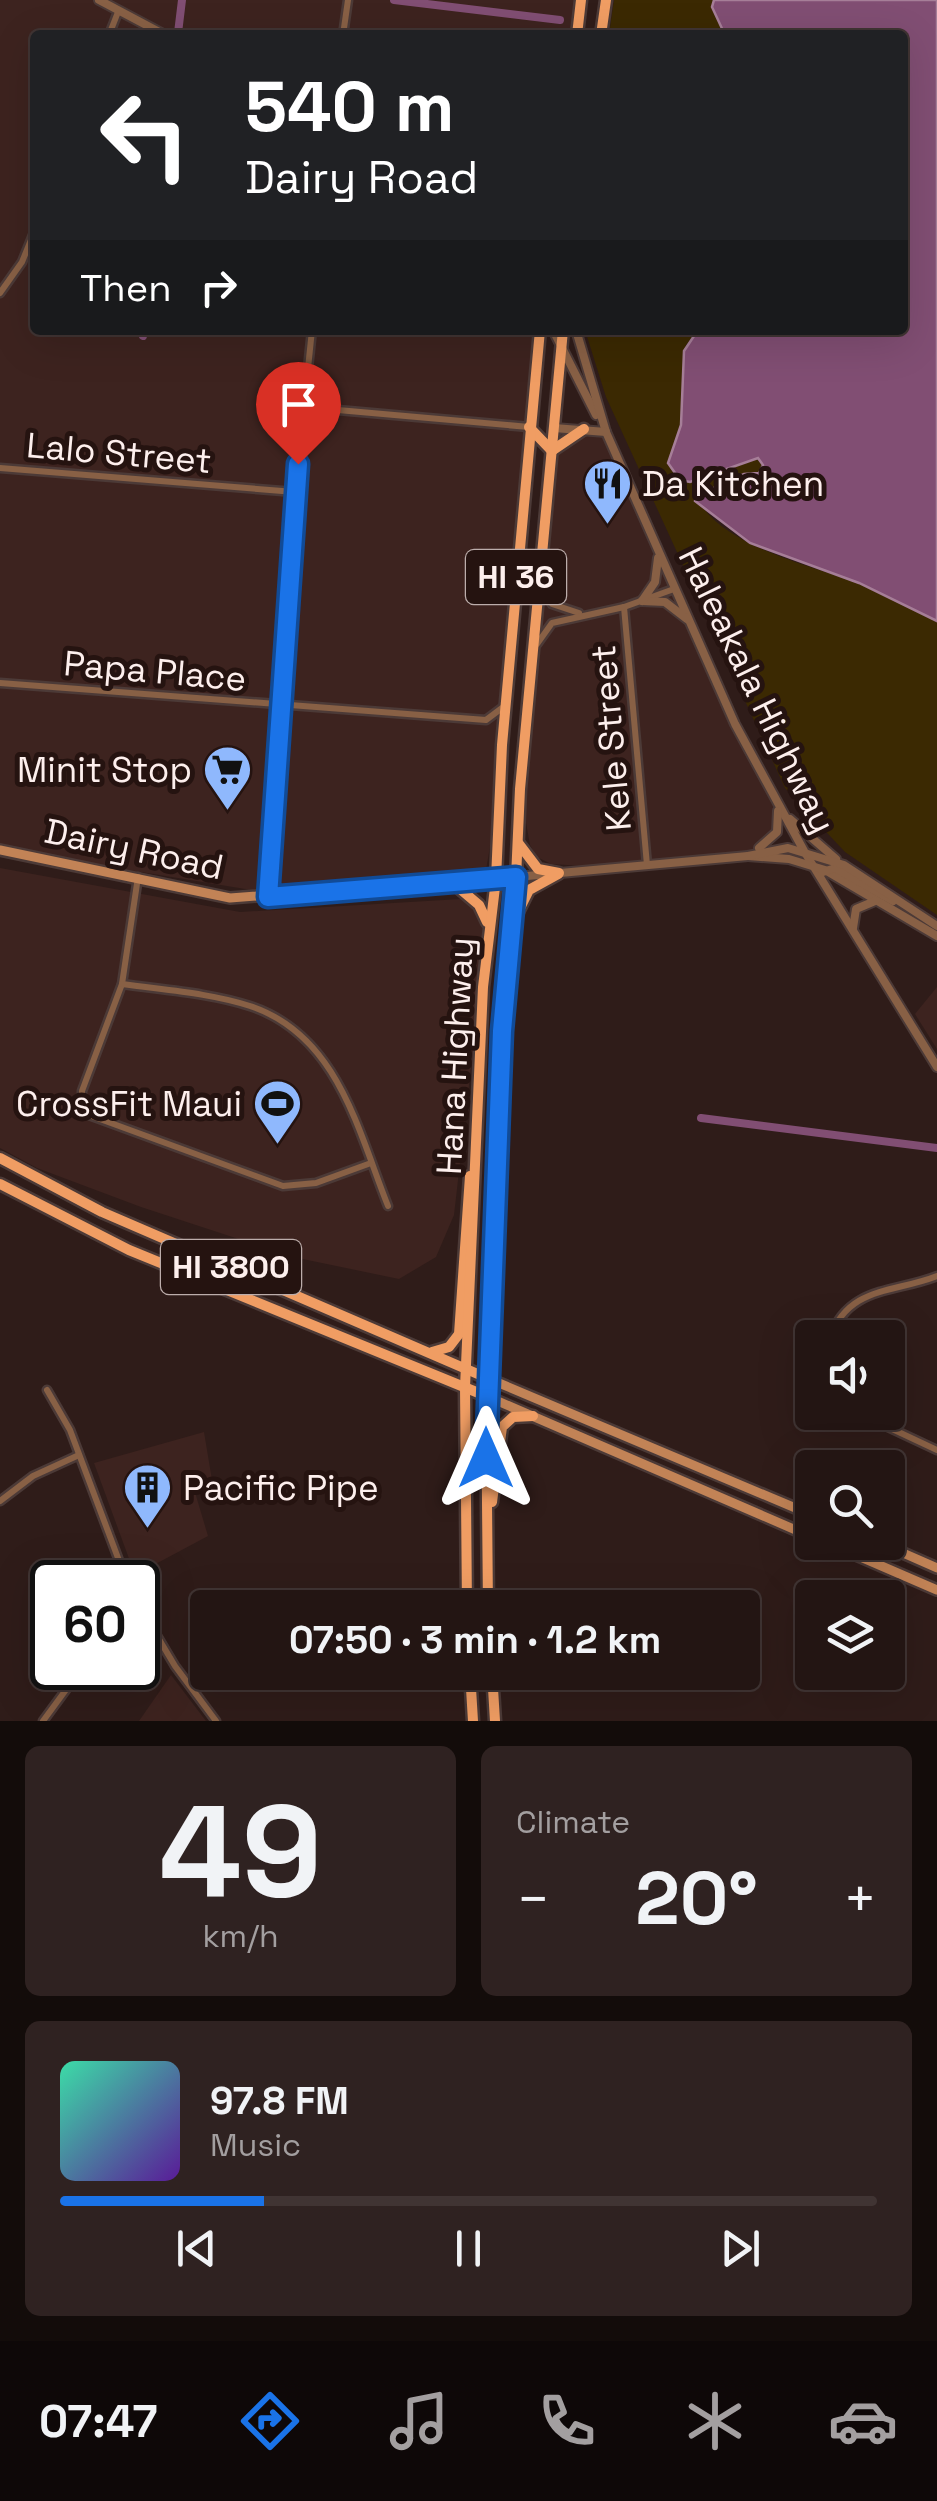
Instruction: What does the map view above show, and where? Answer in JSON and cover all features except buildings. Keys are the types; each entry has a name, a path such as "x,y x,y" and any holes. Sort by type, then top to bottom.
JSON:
{"main road":[{"path":"578,30 582,0"},
{"path":"602,30 606,0"},
{"name":"Hana Highway","path":"467,1590 465,1387 488,938 539,335"},
{"name":"Hana Highway","path":"490,1590 486,1396 502,1031 563,335"},
{"path":"530,427 554,428"},
{"path":"530,427 552,451 584,429"},
{"path":"517,827 519,843 530,862 543,872 559,873"},
{"name":"Dairy Road","path":"0,850 220,896 268,897 516,877"},
{"path":"514,922 529,890 559,873"},
{"path":"453,883 483,909 488,938"},
{"path":"420,1347 442,1350 459,1334 467,1193 478,1136"},
{"name":"HI 3800","path":"0,1158 102,1212 795,1508"},
{"name":"HI 3800","path":"0,1184 129,1250 465,1387 795,1529"},
{"path":"490,1590 493,1474 498,1434 513,1416 533,1416"},
{"path":"905,1554 937,1568"},
{"path":"868,1560 937,1590"},
{"path":"471,1690 472,1717"},
{"path":"493,1690 496,1721"}],"street":[{"path":"98,0 155,30"},
{"path":"344,30 348,0"},
{"path":"112,30 118,12"},
{"path":"0,292 22,262 30,242"},
{"path":"268,897 294,492 311,335"},
{"name":"Haleakala Highway","path":"555,335 606,432 688,620 778,806 813,865 822,872 937,1067"},
{"name":"Haleakala Highway","path":"577,335 606,432"},
{"path":"304,407 530,427"},
{"path":"554,428 606,432"},
{"name":"Lalo Street","path":"0,468 294,492"},
{"path":"642,600 654,582 658,553"},
{"path":"541,579 552,604 580,613"},
{"path":"534,654 549,625 580,613 624,607 674,589"},
{"path":"642,600 665,602 688,620"},
{"name":"Kele Street","path":"624,607 646,866"},
{"name":"Papa Place","path":"0,683 486,720"},
{"path":"502,745 496,728 486,720 500,712 506,698"},
{"path":"748,856 775,836 778,806"},
{"path":"778,806 844,864 937,926"},
{"path":"748,856 764,849 804,850 844,864"},
{"path":"516,877 748,856 813,865"},
{"path":"822,872 834,867 884,898 904,904"},
{"path":"822,872 937,936"},
{"path":"138,878 122,984 82,1091 85,1111 282,1186 316,1183 371,1163"},
{"path":"854,932 852,918 858,907 867,901 882,902"},
{"path":"122,984 250,1005 295,1031 325,1061 340,1084 388,1206"},
{"path":"839,1320 860,1298 937,1276"},
{"path":"47,1390 79,1455 119,1560"},
{"path":"894,1430 937,1450"},
{"path":"0,1502 32,1476 79,1455"},
{"path":"160,1642 216,1721"},
{"path":"43,1721 66,1690"}],"shaded area":[{"path":"0,0 582,0 578,30 30,30 30,335 540,335 499,794 486,870 264,892 0,849"},
{"path":"614,0 714,0 712,7 723,30 671,29 610,30"},
{"path":"714,0 937,0 937,621 859,583 750,543 695,501 696,496 744,474 759,473 763,465 758,458 690,482 680,480 668,463 681,425 684,351 695,335 908,335 908,30 723,30 712,7"},
{"path":"587,335 694,335 686,345 681,425 670,467 685,482 744,464 754,457 763,465 759,473 749,473 696,496 708,513 745,541 869,587 937,621 937,915 845,852 785,788 606,397"},
{"path":"554,428 606,432 735,724 778,806 779,821 771,839 748,856 616,868 551,864 537,857 530,845 520,789"},
{"path":"0,868 240,912 461,899 476,907 487,928 454,1215 436,1257 399,1279 293,1257 141,1207 37,1168 0,1148"},
{"path":"937,987 937,1049 915,1014"},
{"name":"Pacific Pipe","path":"204,1432 213,1486 194,1489 208,1536 160,1562 130,1560 94,1463"},
{"path":"171,1675 206,1721 139,1721"}],"waterway":[{"path":"178,30 182,0"},
{"path":"394,0 560,20"},
{"path":"701,1118 937,1148"}],"place":[{"name":"Da Kitchen","path":"607,526"},
{"name":"Minit Stop","path":"227,812"},
{"name":"CrossFit Maui","path":"277,1146"},
{"name":"Pacific Pipe","path":"148,1530"}],"route":[{"path":"298,464 268,897 516,877 502,1031 486,1458"}]}
